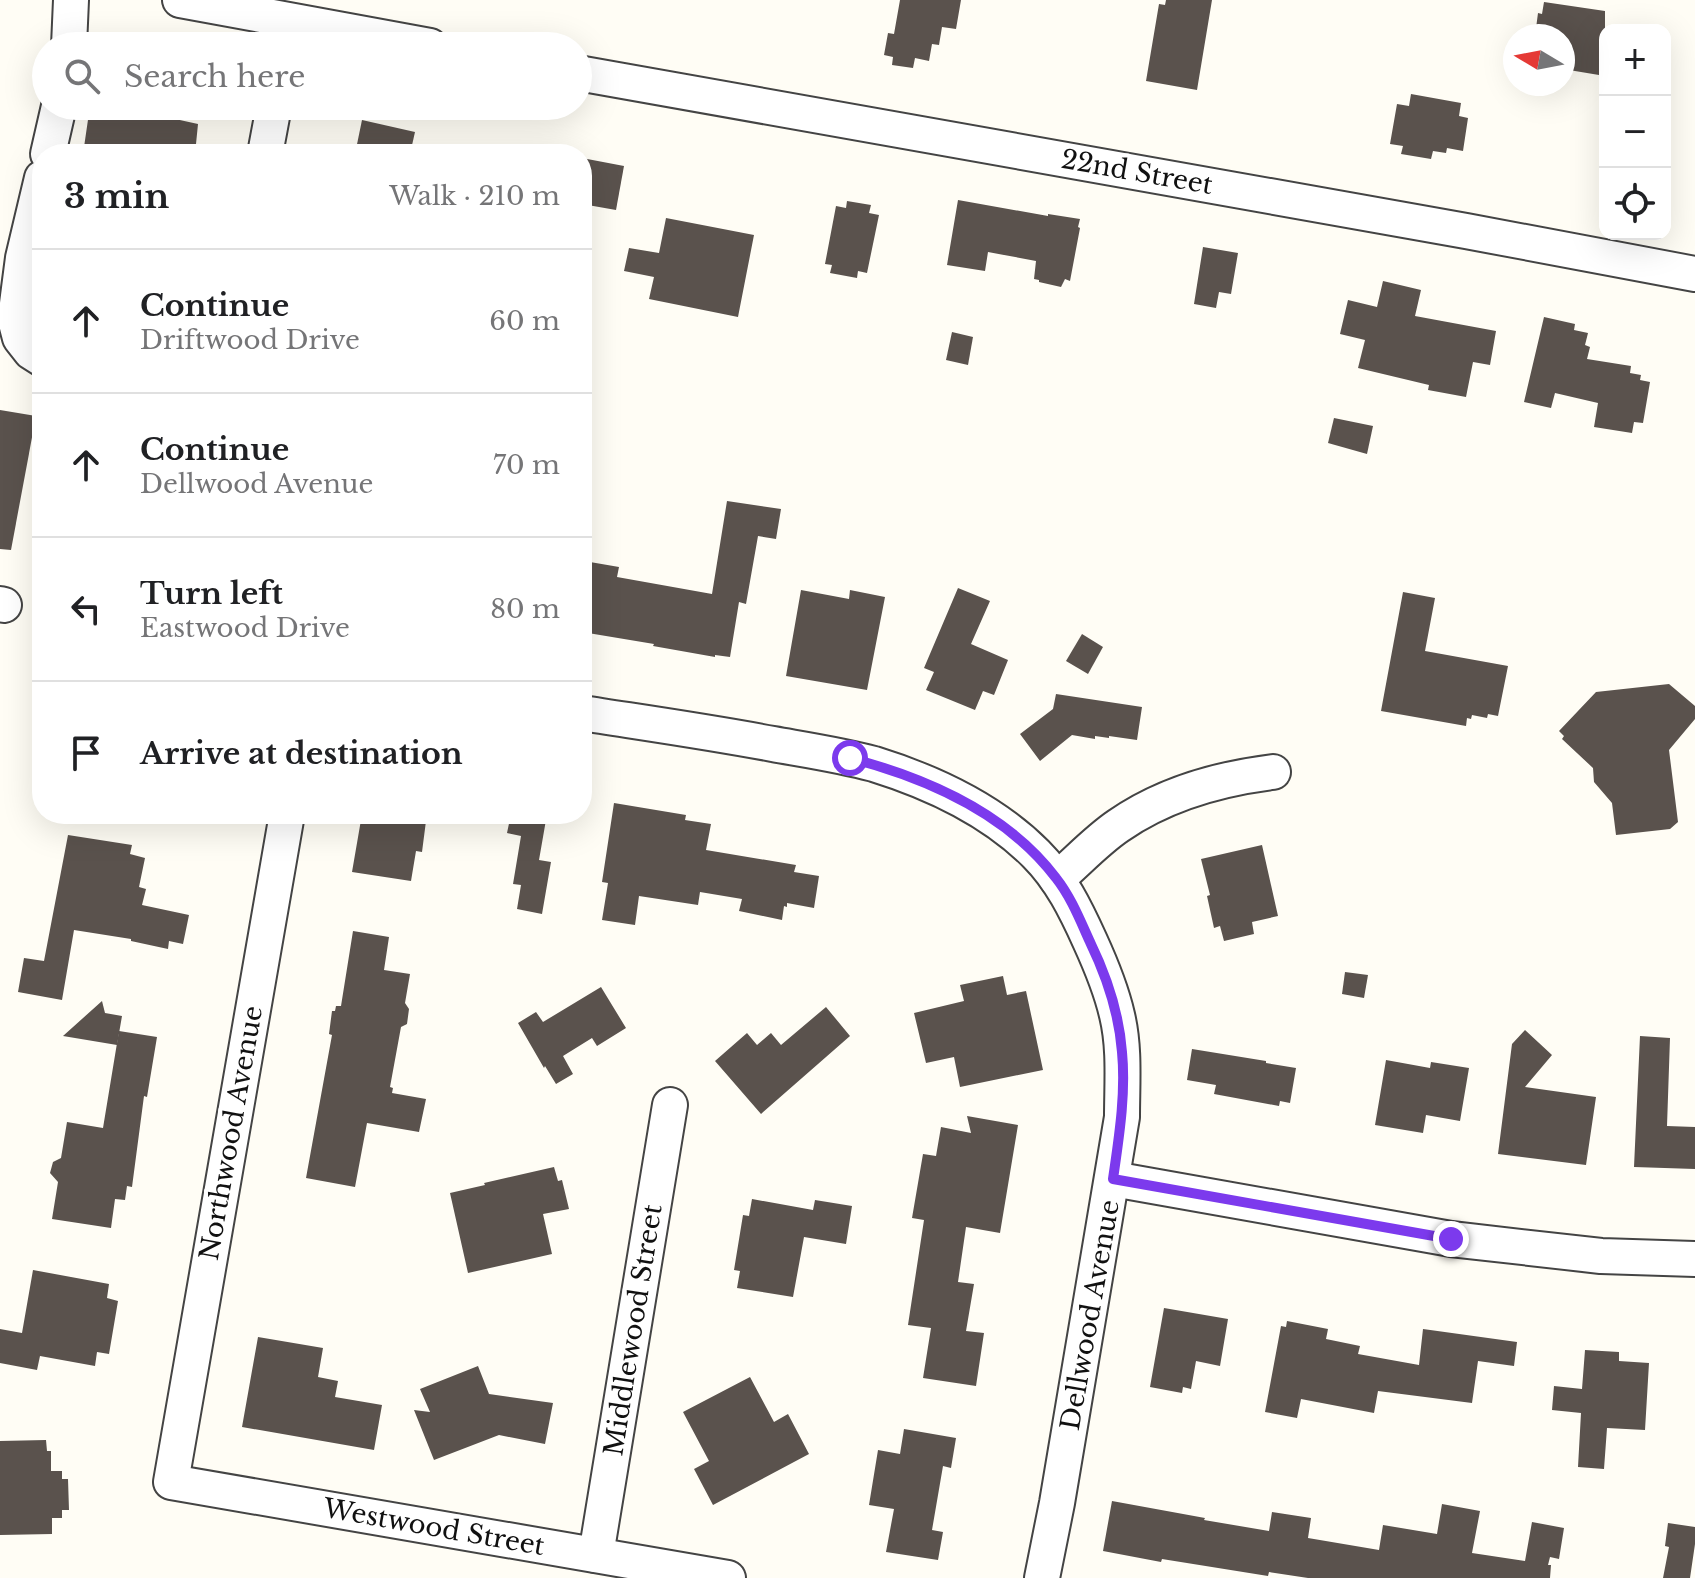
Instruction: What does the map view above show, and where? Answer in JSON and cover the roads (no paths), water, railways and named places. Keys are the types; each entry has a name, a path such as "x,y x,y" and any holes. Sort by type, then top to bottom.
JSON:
{"street":[{"path":"70,32 71,0"},
{"path":"180,0 281,32"},
{"name":"22nd Street","path":"592,75 1695,274"},
{"path":"50,144 56,120"},
{"path":"267,144 271,120"},
{"path":"32,220 23,258 15,319 20,338 32,353"},
{"name":"Dellwood Avenue","path":"592,715 850,758 928,784 975,807 1036,854 1057,879 1077,913 1106,977 1118,1016 1123,1054 1122,1117 1042,1578"},
{"path":"1057,879 1116,827 1157,803 1196,787 1273,772"},
{"name":"Northwood Avenue","path":"175,1451 285,824"},
{"name":"Middlewood Street","path":"596,1555 670,1105"},
{"path":"1113,1179 1451,1239 1601,1256 1695,1259"},
{"name":"Westwood Street","path":"175,1451 171,1482 728,1578"}]}
